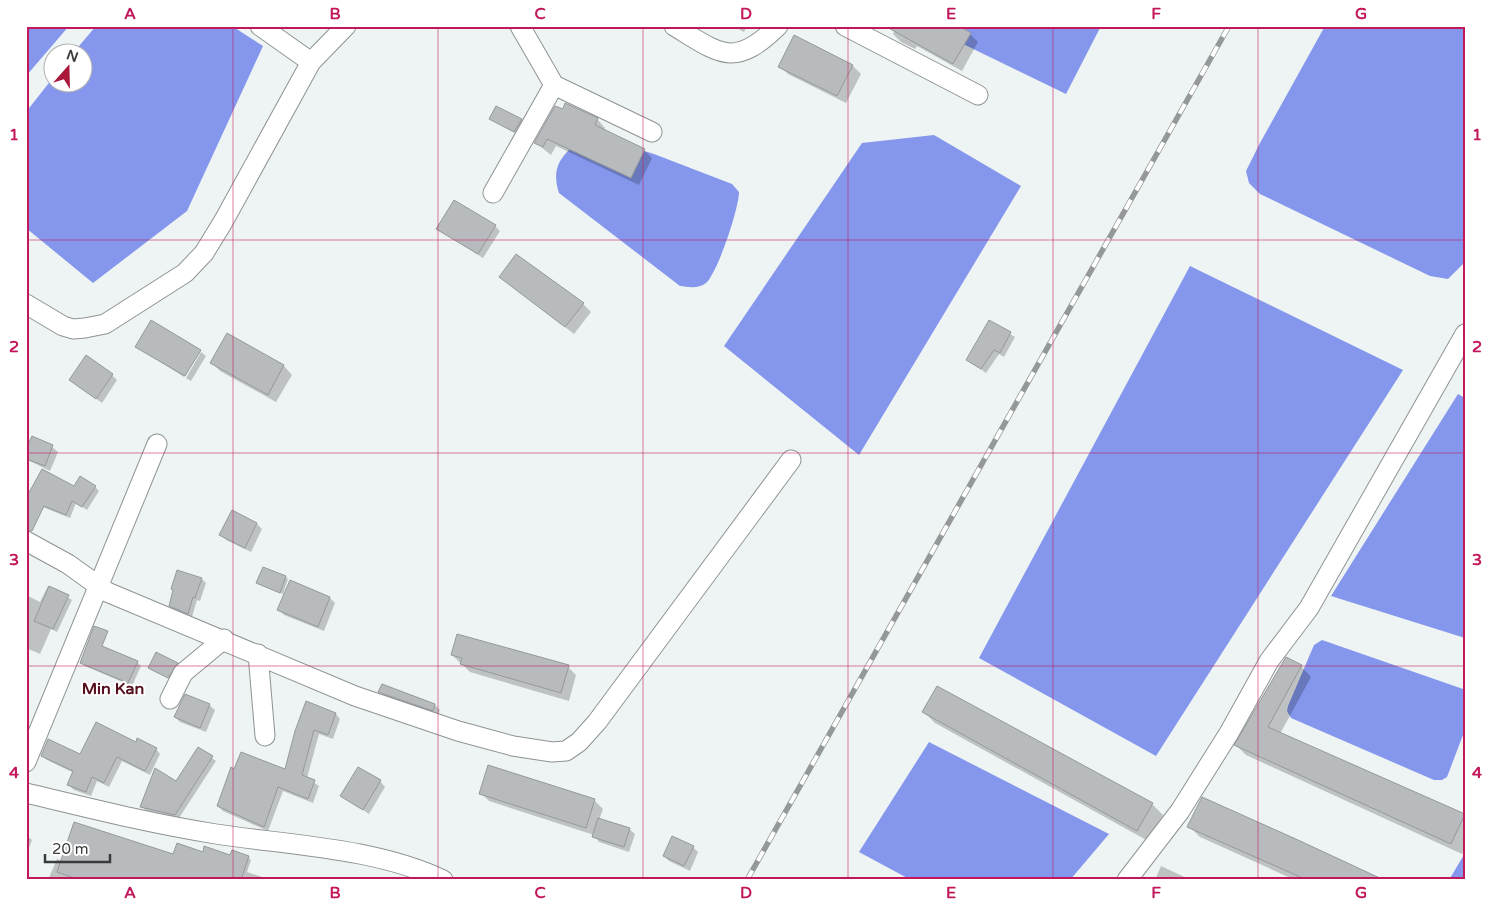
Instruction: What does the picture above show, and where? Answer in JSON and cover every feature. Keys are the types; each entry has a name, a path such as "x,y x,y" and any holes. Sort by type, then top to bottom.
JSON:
{"street":[{"path":"260,26 311,62"},
{"path":"26,304 63,326 73,329 85,328 105,324 185,273 204,253 223,222 311,62 346,26"},
{"path":"520,26 554,85 652,132"},
{"path":"674,26 712,49 724,54 735,54 764,39 778,26"},
{"path":"845,26 978,95"},
{"path":"493,193 554,85"},
{"path":"1127,880 1180,811 1229,733 1269,661 1309,608 1465,334"},
{"path":"26,762 100,587 157,444"},
{"path":"26,542 68,564 100,587 355,696 458,732 513,746 552,752 566,751 579,742 597,722 791,460"},
{"path":"170,699 182,673 224,639"},
{"path":"258,654 265,736"},
{"path":"26,793 118,815 214,834 348,853 405,866 443,880"}],"water":[{"path":"26,26 69,26 55,42 42,42 42,57 26,76"},
{"path":"96,26 232,26 263,46 187,211 93,283 26,228 26,112 42,92 92,92 92,42 82,42"},
{"path":"926,26 1101,26 1066,94"},
{"path":"1325,26 1465,26 1465,262 1448,279 1430,276 1260,194 1249,183 1246,171"},
{"path":"586,133 654,154 732,184 739,192 736,211 727,239 711,277 706,283 697,287 680,286 559,193 556,173 558,166 566,153"},
{"path":"934,135 1021,186 859,455 724,346 862,143"},
{"path":"1190,266 1403,370 1156,756 979,658"},
{"path":"1458,394 1465,398 1465,638 1331,596"},
{"path":"1322,640 1463,689 1465,692 1463,735 1447,777 1442,780 1434,780 1291,718 1287,711 1288,706 1314,645"},
{"path":"929,742 1109,834 1070,880 911,880 859,852"},
{"path":"1465,853 1465,880 1449,880"}],"building":[{"path":"885,26 959,26 971,33 953,64"},
{"path":"794,35 853,65 837,96 778,67"},
{"path":"565,103 598,118 595,125 645,149 631,178 547,139 543,147 534,143 555,106 563,109"},
{"path":"496,106 522,119 514,132 489,119"},
{"path":"454,200 496,225 478,254 436,229"},
{"path":"516,254 584,303 565,327 499,277"},
{"path":"151,320 201,350 185,376 135,347"},
{"path":"989,320 1011,332 1000,353 994,350 981,369 966,360"},
{"path":"227,333 284,365 268,395 210,363"},
{"path":"86,355 113,374 96,399 69,380"},
{"path":"32,436 53,445 45,466 26,459 26,449"},
{"path":"42,469 74,486 80,476 96,486 82,507 72,501 66,515 44,506 32,531 26,530 26,498"},
{"path":"232,510 257,523 245,548 219,535"},
{"path":"263,567 286,576 280,593 256,583"},
{"path":"177,570 202,578 195,598 193,597 188,614 169,606 173,590 171,589"},
{"path":"290,580 330,597 318,627 277,610"},
{"path":"49,586 69,595 53,629 34,621"},
{"path":"94,626 108,631 102,646 138,661 128,683 80,663"},
{"path":"457,634 569,665 561,693 460,664 462,658 451,655"},
{"path":"156,652 178,663 168,678 148,668"},
{"path":"1286,657 1302,665 1268,727 1465,814 1451,844 1234,745"},
{"path":"382,684 435,704 433,711 378,692"},
{"path":"937,686 1153,803 1137,831 922,712"},
{"path":"185,694 210,704 200,728 174,717"},
{"path":"306,701 336,713 328,735 314,730 302,775 315,780 308,799 278,787 264,827 217,806 231,767 234,769 241,752 285,769 295,731"},
{"path":"96,722 136,742 137,738 157,748 145,771 117,757 104,783 92,777 86,792 67,785 73,771 41,756 48,739 80,754"},
{"path":"198,747 213,756 175,815 140,807 155,768 176,781"},
{"path":"488,765 595,799 586,828 479,794"},
{"path":"358,767 381,780 363,810 340,796"},
{"path":"1202,797 1384,880 1307,880 1187,827"},
{"path":"598,818 630,828 624,847 592,837"},
{"path":"74,822 173,854 177,843 203,852 204,846 230,855 232,850 249,856 241,880 79,880 57,872"},
{"path":"672,836 694,846 684,866 663,856"}],"railway":[{"path":"747,880 1229,26"}],"district":[{"name":"Min Kan","path":"113,688"}]}
